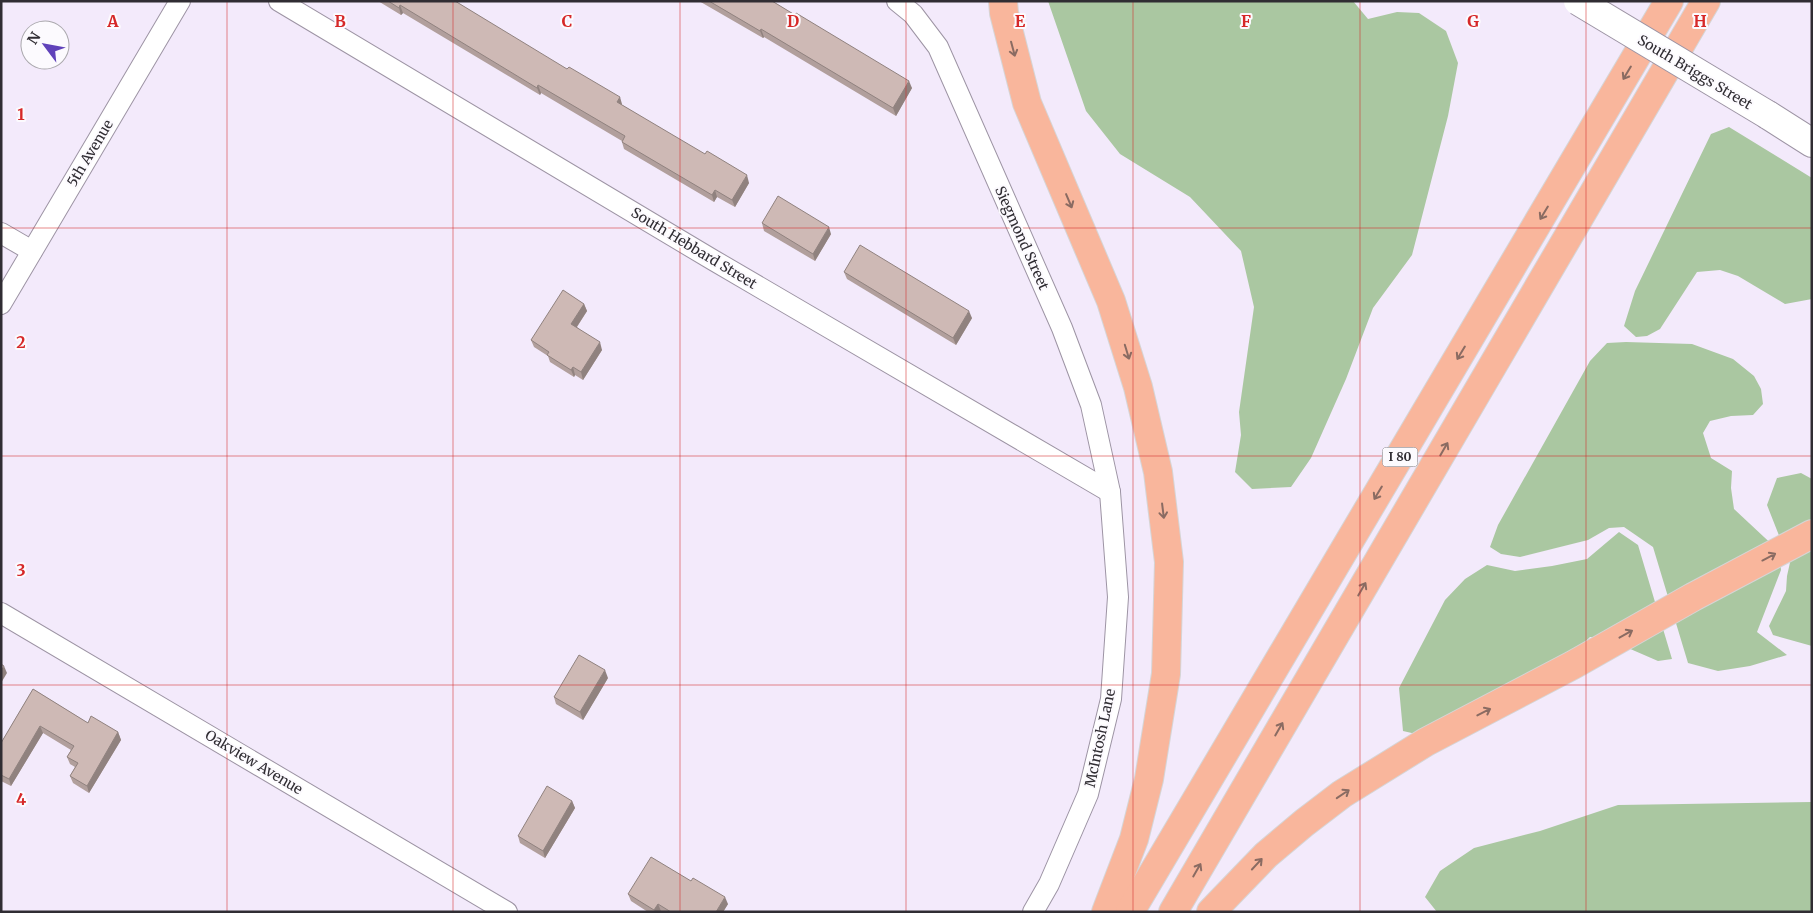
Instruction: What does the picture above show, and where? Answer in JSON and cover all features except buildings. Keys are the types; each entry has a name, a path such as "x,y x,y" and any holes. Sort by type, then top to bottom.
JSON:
{"highway":[{"path":"1003,1 1004,13 1027,103 1111,301 1138,387 1158,472 1169,562 1166,674 1149,779 1134,839 1106,912"},
{"name":"I 80","path":"1130,912 1669,1"},
{"name":"I 80","path":"1173,912 1706,1"},
{"path":"1211,912 1266,855 1342,794 1426,742 1812,534"}],"street":[{"name":"5th Avenue","path":"1,304 180,1"},
{"name":"South Hebbard Street","path":"279,1 713,260 1110,492"},
{"name":"Siegmond Street","path":"897,1 913,14 938,47 1062,328 1091,405 1110,492"},
{"name":"South Briggs Street","path":"1578,1 1812,143"},
{"path":"1,233 32,251"},
{"name":"McIntosh Lane","path":"1033,912 1048,884 1088,794 1111,699 1118,597 1110,492"},
{"name":"Oakview Avenue","path":"1,613 507,912"}],"green space":[{"path":"1048,1 1353,1 1368,19 1397,12 1419,13 1446,31 1458,63 1448,116 1412,255 1373,308 1346,379 1311,458 1291,487 1252,489 1235,472 1241,435 1239,412 1254,307 1241,251 1190,197 1120,154 1086,111"},
{"path":"1729,127 1812,178 1812,299 1785,304 1738,276 1720,270 1697,272 1660,329 1647,336 1636,337 1624,326 1635,291 1711,134"},
{"path":"1607,343 1692,344 1733,359 1754,376 1761,389 1763,404 1753,415 1731,416 1710,421 1703,433 1711,458 1732,471 1731,488 1734,509 1779,551 1781,570 1757,632 1787,655 1750,666 1718,671 1688,663 1653,547 1624,527 1609,528 1588,540 1520,557 1501,554 1490,547 1498,525 1590,361"},
{"path":"1801,473 1812,479 1812,646 1773,635 1769,626 1786,591 1791,558 1780,538 1767,505 1777,478"},
{"path":"1619,532 1638,545 1672,659 1658,661 1605,638 1590,637 1572,657 1548,694 1416,734 1403,731 1399,688 1445,600 1465,579 1487,565 1515,571 1587,559"},
{"path":"1812,802 1812,912 1437,912 1425,897 1440,871 1474,848 1540,831 1618,805"}]}
